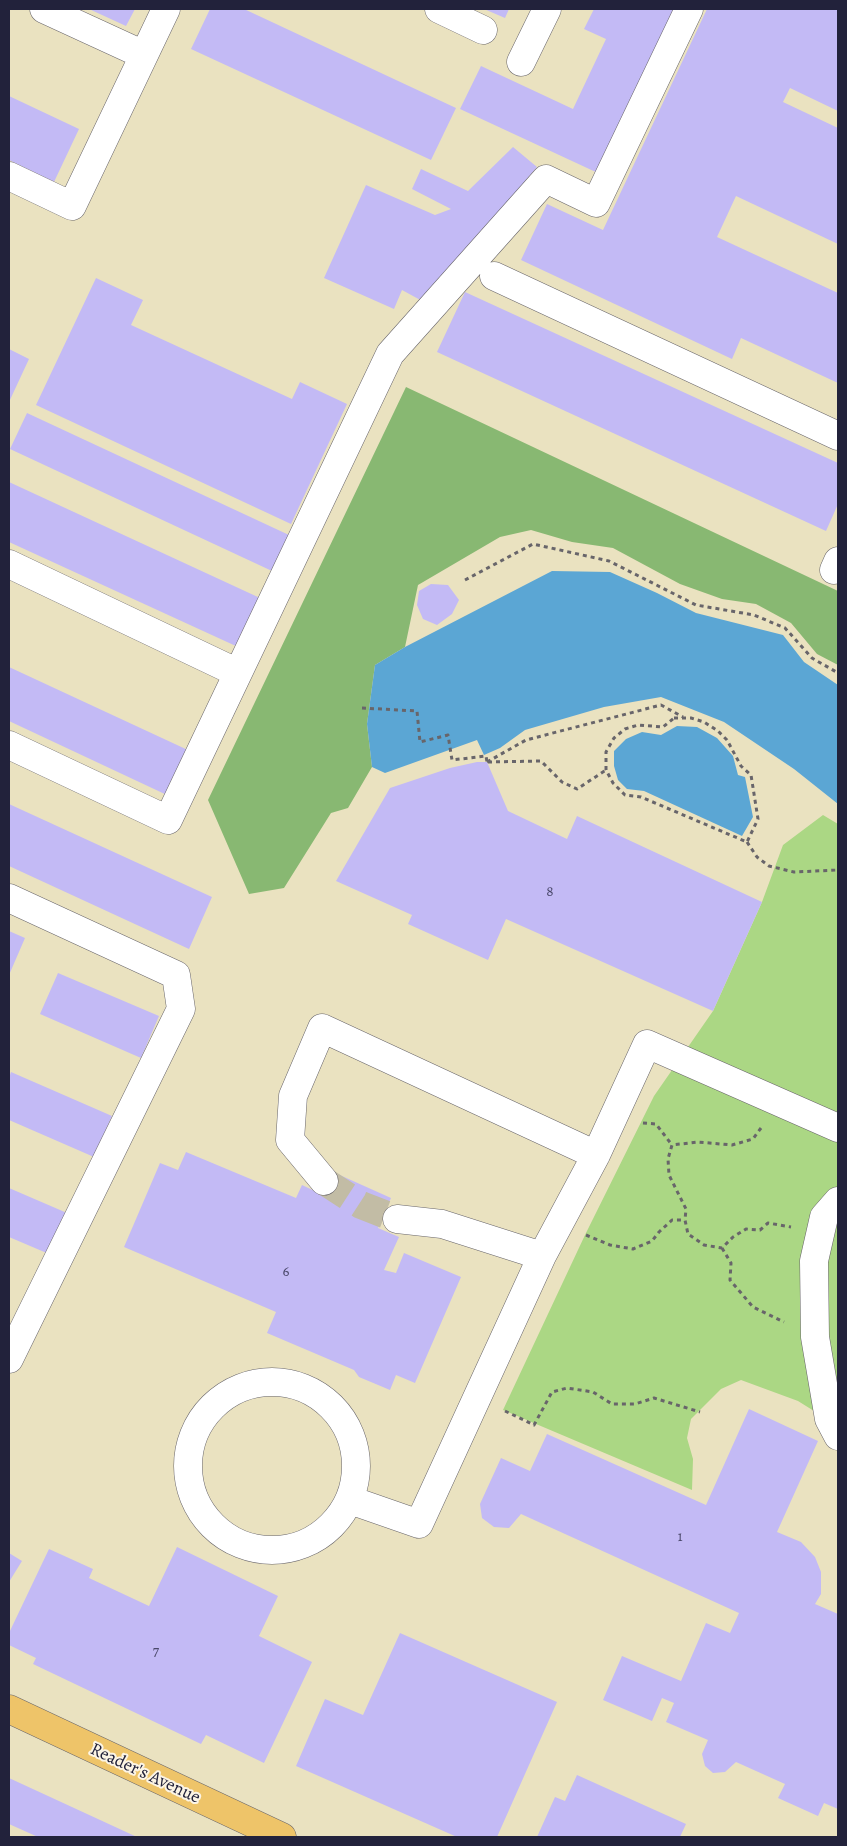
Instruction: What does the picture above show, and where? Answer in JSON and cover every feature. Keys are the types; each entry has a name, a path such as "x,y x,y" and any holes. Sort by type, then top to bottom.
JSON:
{"main road":[{"name":"Reader's Avenue","path":"9,1709 282,1837"}],"street":[{"path":"44,9 144,55"},
{"path":"9,176 72,206 166,9"},
{"path":"439,9 483,30"},
{"path":"521,62 547,9"},
{"path":"9,745 168,820 390,354 546,179 596,202 688,9"},
{"path":"494,276 838,436"},
{"path":"9,564 238,673"},
{"path":"9,898 176,975 181,1009 9,1359"},
{"path":"324,1181 290,1140 293,1096 322,1028 596,1155"},
{"path":"350,1500 419,1524 542,1256 596,1155 647,1044 838,1128"},
{"path":"838,1201 824,1217 814,1260 815,1337 829,1419 838,1436"},
{"path":"397,1218 442,1224 542,1256"},
{"path":"274,1381 301,1386 325,1400 344,1420 355,1446 357,1473 350,1500 334,1524 312,1541 285,1550 257,1549 230,1540 208,1522 193,1498 187,1470 190,1442 202,1417 222,1397 247,1385 265,1382 274,1381"}],"path":[{"path":"465,580 533,544 609,561 696,605 754,615 785,628 812,658 838,673"},
{"path":"487,762 526,740 661,705 684,718"},
{"path":"362,708 417,711 420,742 448,735 452,760 486,756 487,762"},
{"path":"747,842 758,819 752,775 741,766 727,740 718,731 704,722 691,718 674,718 663,727 638,726 625,729 614,738 606,752 606,770 613,783 625,795 641,797 747,842 757,857 769,866 794,872 838,870"},
{"path":"487,762 541,760 562,782 577,789 606,770"},
{"path":"672,1145 698,1142 732,1145 753,1139 765,1123 787,1106"},
{"path":"641,1123 656,1124 672,1145"},
{"path":"672,1145 668,1159 669,1175 686,1208 685,1220 688,1234 704,1245 722,1248 731,1263 730,1280 753,1307 815,1337"},
{"path":"585,1235 610,1245 632,1249 652,1242 659,1232 672,1220 685,1220"},
{"path":"722,1248 734,1237 746,1230 760,1230 768,1223 793,1227 817,1244"},
{"path":"476,1399 534,1424 552,1392 567,1388 593,1392 612,1404 635,1404 654,1398 700,1412"}],"green space":[{"path":"406,387 838,591 838,665 817,654 791,623 756,604 722,599 680,584 613,548 572,542 531,530 500,537 418,585 405,647 375,665 367,724 372,767 348,808 331,813 284,888 249,894 208,800"},
{"path":"823,815 838,824 838,1426 798,1401 741,1380 721,1389 691,1419 687,1438 693,1459 692,1490 503,1410 585,1235 654,1096 713,1011 762,902 783,845"}],"water":[{"path":"552,571 610,572 696,613 783,635 804,662 838,685 838,804 794,769 724,722 661,697 604,707 525,730 500,748 484,755 477,740 385,773 372,767 367,724 375,665 405,647"},
{"path":"677,726 697,727 717,738 733,756 738,775 745,777 753,817 742,836 644,791 627,789 618,780 614,766 614,751 626,739 642,732 661,735"}],"building":[{"path":"89,9 135,9 126,26"},
{"path":"210,9 244,9 456,108 431,160 191,49"},
{"path":"484,9 509,9 505,18"},
{"path":"594,9 677,9 600,174 460,109 481,66 573,109 606,39 584,29"},
{"path":"707,9 838,9 838,111 790,88 783,102 838,128 838,244 736,196 717,237 838,293 838,383 741,338 732,359 521,260 547,204 603,230"},
{"path":"9,96 79,129 54,182 9,160"},
{"path":"513,147 537,167 424,302 402,290 394,309 324,278 366,185 435,215 451,209 412,189 421,169 468,191"},
{"path":"96,278 143,300 131,325 292,399 300,382 347,404 291,524 36,405"},
{"path":"465,292 838,463 838,504 826,531 437,352"},
{"path":"9,349 29,359 9,402"},
{"path":"27,413 289,535 272,571 10,449"},
{"path":"9,482 260,598 238,647 9,542"},
{"path":"431,584 448,585 459,600 452,614 437,625 423,619 417,605 419,591"},
{"path":"9,667 190,751 169,796 9,721"},
{"path":"477,762 487,762 508,811 567,839 577,816 762,902 713,1011 506,919 488,960 408,924 412,915 336,881 390,788 450,768"},
{"path":"9,804 212,897 189,949 9,866"},
{"path":"9,931 25,938 9,975"},
{"path":"58,973 159,1016 141,1058 40,1014"},
{"path":"11,1072 112,1116 94,1157 9,1120 9,1078"},
{"path":"186,1152 296,1198 302,1185 323,1195 333,1172 391,1198 378,1228 399,1237 384,1270 396,1273 404,1253 461,1277 415,1383 396,1375 390,1390 359,1377 354,1370 267,1333 276,1312 124,1247 160,1163 178,1170"},
{"path":"9,1188 67,1213 49,1254 9,1237"},
{"path":"749,1409 818,1441 777,1532 801,1542 815,1557 821,1572 821,1594 815,1604 838,1614 838,1809 824,1803 818,1816 778,1798 785,1784 736,1762 725,1772 713,1773 705,1766 702,1754 708,1740 666,1722 674,1703 662,1698 652,1721 603,1700 622,1656 681,1681 706,1623 730,1633 739,1613 521,1514 509,1528 494,1527 482,1518 480,1504 501,1458 530,1471 547,1434 706,1505"},
{"path":"177,1547 278,1596 259,1636 312,1662 264,1763 206,1735 201,1744 33,1664 36,1658 9,1645 9,1633 49,1549 93,1569 89,1578 149,1606"},
{"path":"9,1553 22,1561 9,1582"},
{"path":"400,1633 557,1702 497,1837 457,1837 296,1766 325,1699 363,1715"},
{"path":"577,1775 686,1824 680,1837 537,1837 555,1797 565,1801"},
{"path":"9,1778 137,1837 38,1837 9,1824"}],"tunnel":[{"path":"324,1181 361,1205 397,1219"}]}
